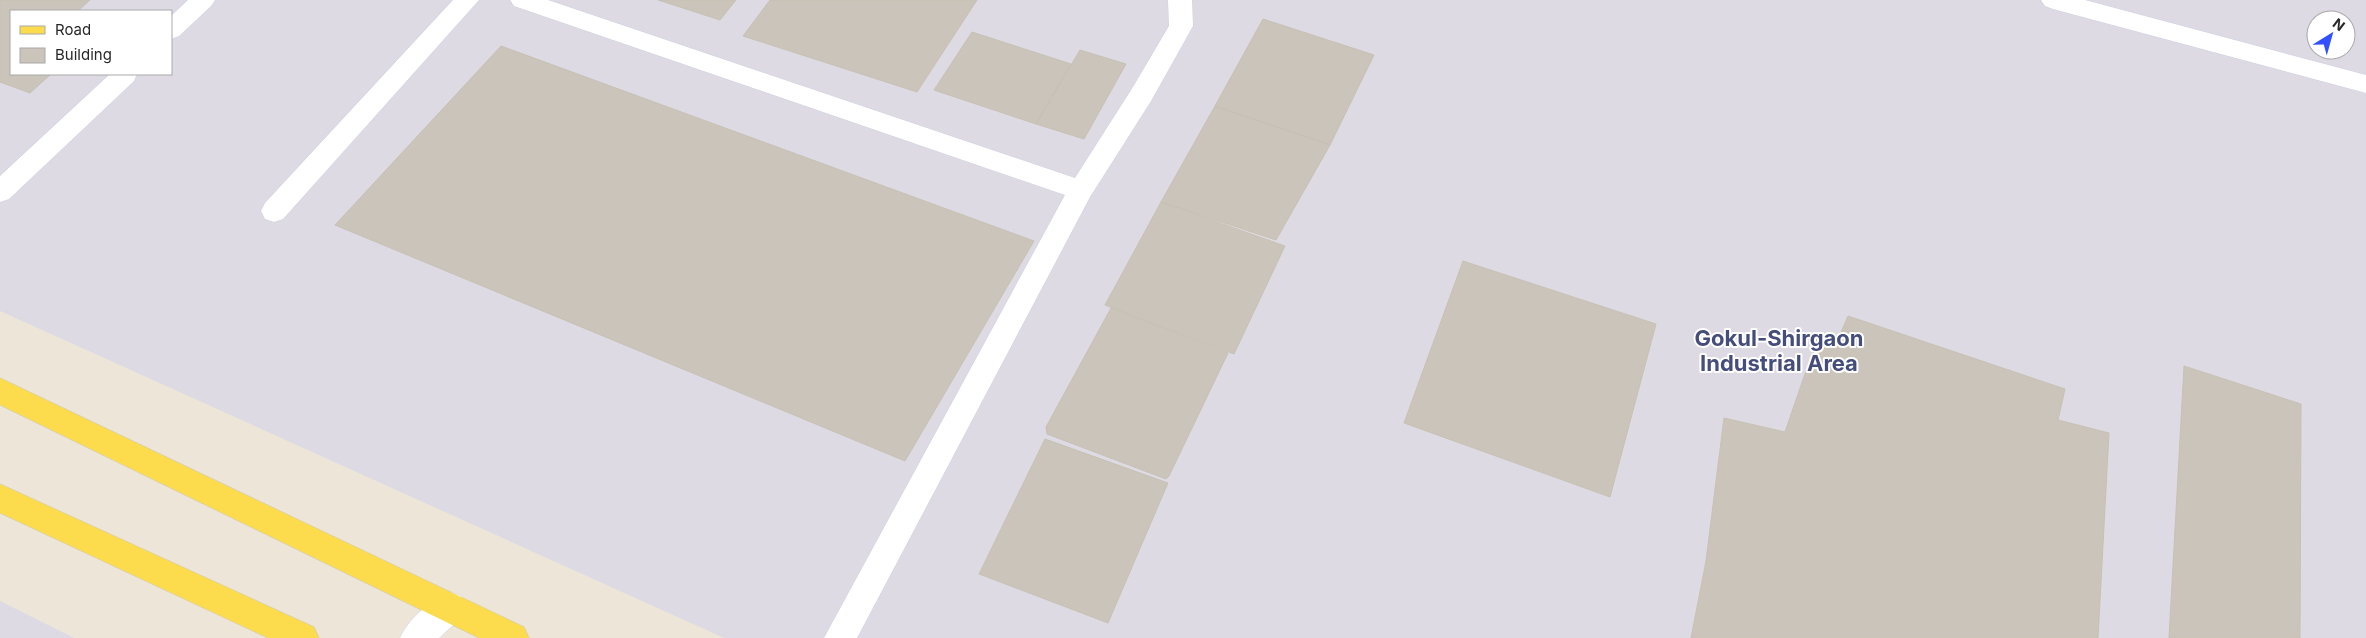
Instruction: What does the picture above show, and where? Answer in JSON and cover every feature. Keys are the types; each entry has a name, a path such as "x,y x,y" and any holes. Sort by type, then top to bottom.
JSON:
{"main road":[{"path":"0,391 513,638"},
{"path":"0,498 303,638"}],"street":[{"path":"172,29 203,0"},
{"path":"274,211 467,0"},
{"path":"522,0 1081,190"},
{"path":"840,638 1081,190 1142,94 1181,26 1180,0"},
{"path":"2054,0 2366,84"},
{"path":"0,192 124,75"},
{"path":"416,638 450,607"}],"shaded area":[{"path":"0,0 2366,0 2366,638 724,638 0,311"},
{"path":"0,601 74,638 0,638"}],"building":[{"path":"0,0 90,0 79,10 10,10 10,75 50,75 30,93 0,82"},
{"path":"658,0 736,0 720,20"},
{"path":"770,0 977,0 917,92 743,36"},
{"path":"1263,19 1374,55 1330,145 1215,106"},
{"path":"972,32 1071,64 1036,124 934,90"},
{"path":"501,46 1034,241 905,461 335,225"},
{"path":"1080,50 1126,64 1084,139 1036,124"},
{"path":"1215,106 1330,145 1276,240 1161,202"},
{"path":"1161,202 1285,246 1234,354 1105,305"},
{"path":"1463,261 1656,324 1610,497 1404,423"},
{"path":"1111,308 1228,353 1166,479 1047,434 1046,427"},
{"path":"1848,316 2065,389 2058,420 2109,433 2098,638 1691,638 1706,561 1724,418 1785,432 1818,336 1836,344"},
{"path":"2184,366 2301,404 2300,638 2169,638"},
{"path":"1045,439 1168,483 1108,623 979,574"}],"district":[{"name":"Gokul-Shirgaon Industrial Area","path":"1779,350"}]}
